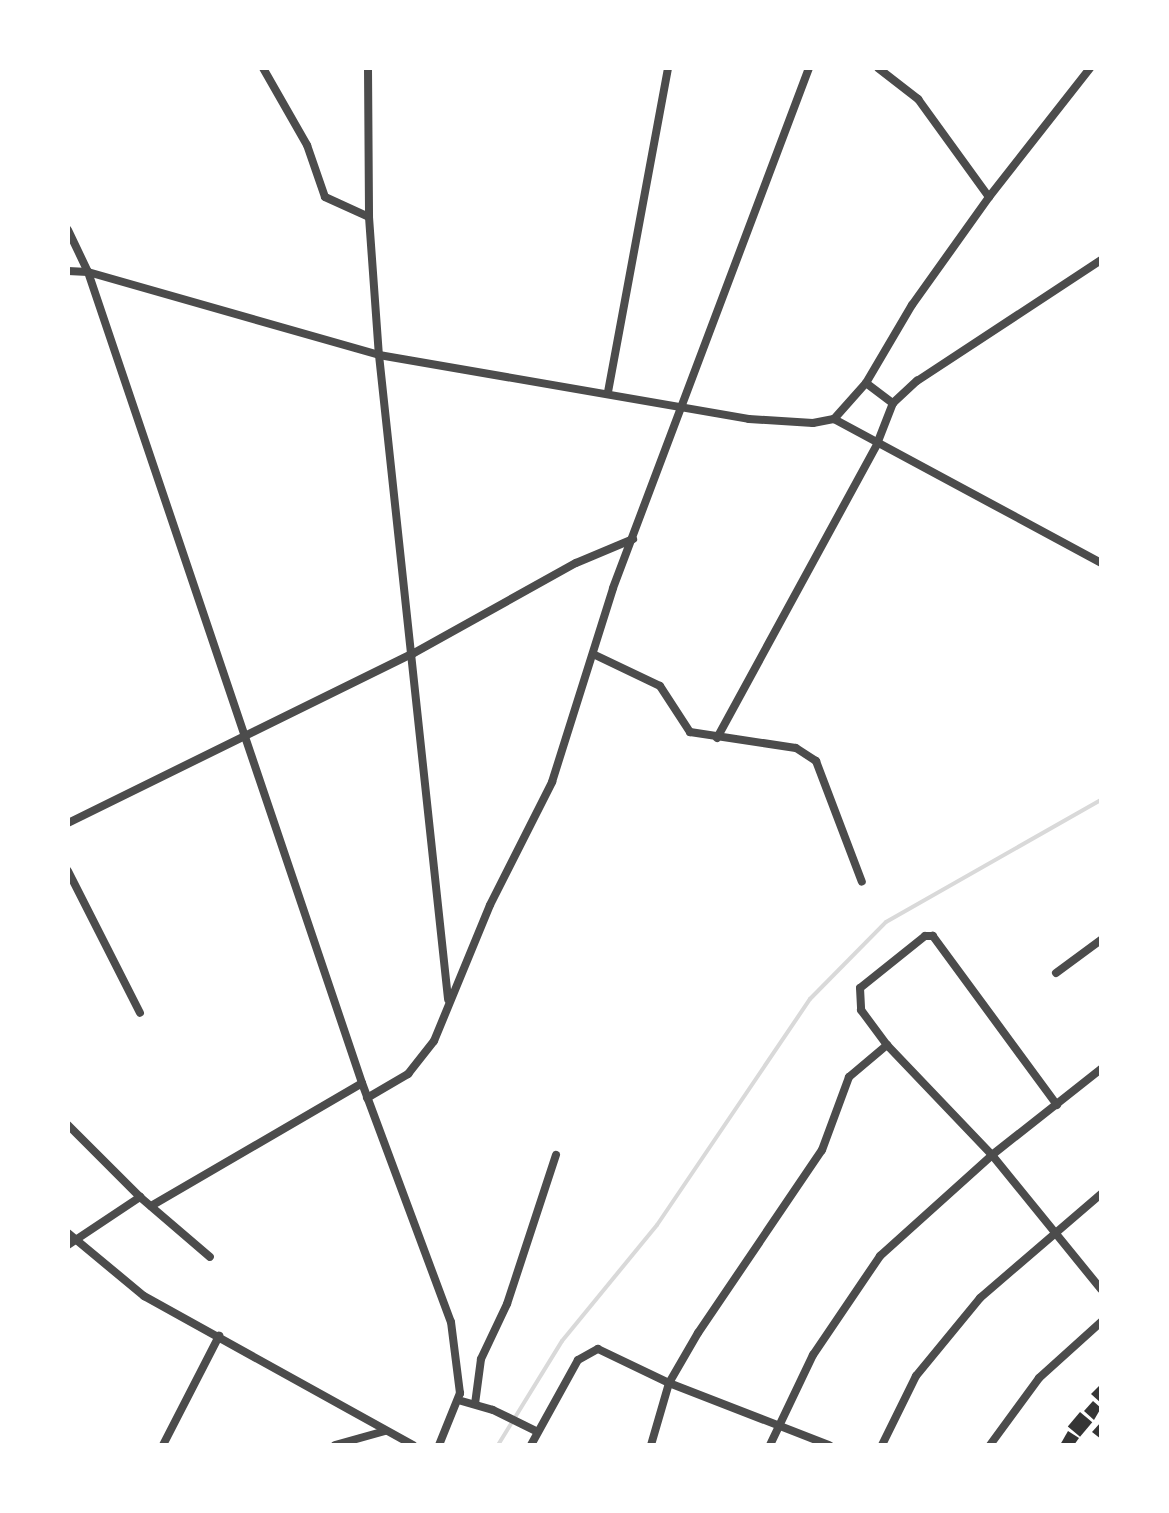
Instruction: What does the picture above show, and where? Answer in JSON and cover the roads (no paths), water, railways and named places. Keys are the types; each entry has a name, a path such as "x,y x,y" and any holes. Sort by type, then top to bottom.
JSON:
{"street":[{"path":"263,68 307,145 325,197 369,217"},
{"path":"368,68 369,217 379,355 414,653 448,1000"},
{"path":"608,392 668,68"},
{"path":"367,1098 408,1074 422,1059 441,1026 448,1000 512,856 552,782 634,538 809,68"},
{"path":"878,68 918,99 989,197"},
{"path":"834,419 866,383 912,305 989,197 1090,68"},
{"path":"68,230 88,272 367,1098 451,1322 460,1367 458,1400 439,1445"},
{"path":"717,738 877,444 893,403 917,381 1101,260"},
{"path":"68,271 88,272 379,355 608,392 749,419 834,419 1101,563"},
{"path":"866,383 893,403"},
{"path":"68,823 414,653 576,563 634,538"},
{"path":"593,654 660,686 690,732 796,748 816,761 862,882"},
{"path":"68,871 140,1013"},
{"path":"1057,1105 933,936 923,937 860,988 861,1010 887,1045 992,1155 1101,1289"},
{"path":"1056,973 1101,940"},
{"path":"651,1445 669,1383 760,1237 822,1150 849,1077 887,1045"},
{"path":"770,1445 776,1423 813,1355 880,1256 992,1155 1101,1069"},
{"path":"151,1206 362,1083"},
{"path":"68,1125 140,1197 210,1257"},
{"path":"475,1404 481,1359 507,1304 556,1155"},
{"path":"882,1445 916,1376 950,1334 1054,1229 1101,1194"},
{"path":"140,1197 70,1239 144,1296 413,1445"},
{"path":"990,1445 1039,1378 1101,1322"},
{"path":"163,1445 219,1336"},
{"path":"531,1445 532,1429 588,1351 598,1349 669,1383 829,1445"},
{"path":"458,1400 493,1410 532,1429"},
{"path":"335,1445 385,1431"}],"waterway":[{"path":"498,1445 562,1341 657,1225 810,999 886,922 1101,800"}]}
